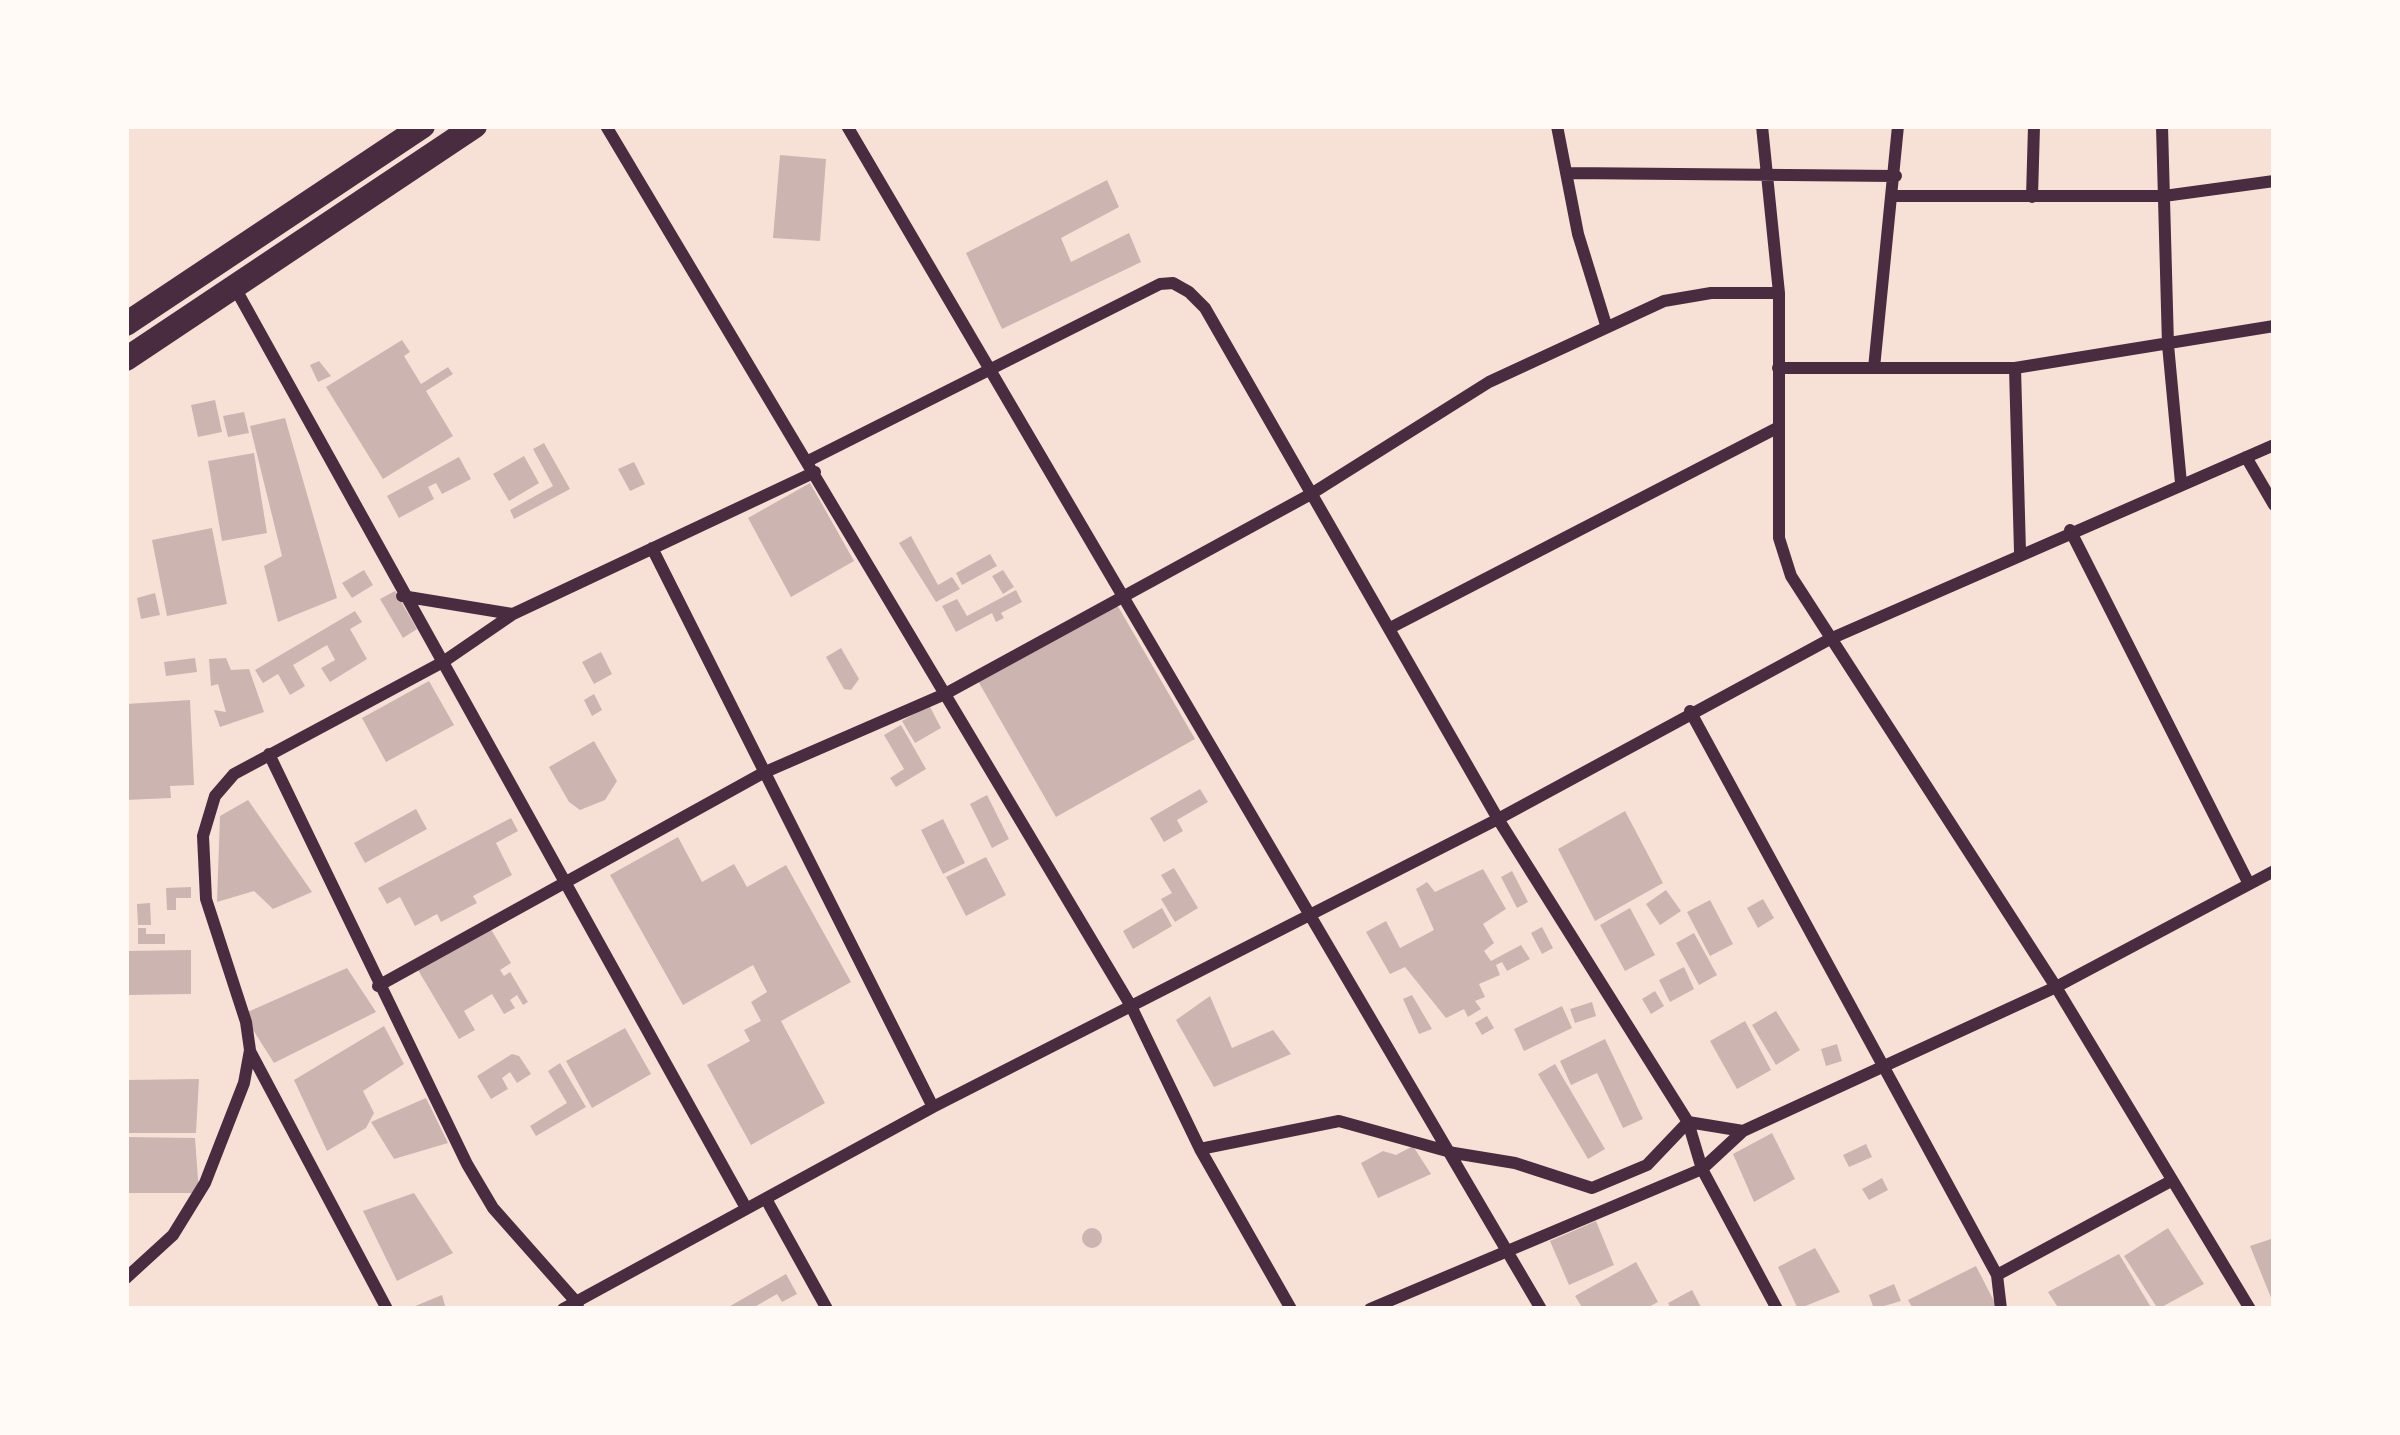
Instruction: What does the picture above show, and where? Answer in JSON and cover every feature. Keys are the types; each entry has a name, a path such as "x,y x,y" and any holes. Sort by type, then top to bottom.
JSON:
{"highway":[{"path":"126,324 423,126"},
{"path":"126,359 475,126"}],"street":[{"path":"606,126 1131,1006 1200,1149 1291,1309"},
{"path":"847,126 1454,1153 1541,1309"},
{"path":"1557,126 1578,234 1606,326"},
{"path":"1762,126 1780,293 1779,538 1791,576 2056,987 2250,1309"},
{"path":"1874,368 1898,126"},
{"path":"2032,197 2034,126"},
{"path":"2162,126 2168,345 2181,483"},
{"path":"1569,173 1896,176"},
{"path":"1894,196 2164,196 2274,181"},
{"path":"126,1278 173,1235 206,1183 244,1082 250,1049 246,1022 206,899 203,836 214,796 234,774 443,662 513,614 812,466 989,367 1160,284 1173,283 1205,308 1498,819 1688,1122 1702,1169 1777,1309"},
{"path":"234,286 402,596 568,882 746,1208"},
{"path":"378,986 763,773 945,694 1311,494 1489,382 1683,295 1780,293"},
{"path":"1778,368 2015,368 2274,326"},
{"path":"2015,368 2020,552"},
{"path":"1392,627 1777,428"},
{"path":"563,1309 579,1305 933,1108 1498,819 1830,639 2070,530 2274,445"},
{"path":"2246,457 2274,505"},
{"path":"2070,530 2248,884"},
{"path":"652,548 933,1108"},
{"path":"402,596 513,614"},
{"path":"1690,711 1997,1275 2001,1309"},
{"path":"269,754 378,986 493,1208 579,1305"},
{"path":"1370,1309 1702,1169 1744,1131 2056,987 2274,871"},
{"path":"250,1049 387,1309"},
{"path":"1200,1149 1339,1121 1454,1153 1515,1163 1592,1187 1647,1166 1688,1122"},
{"path":"1688,1122 1744,1131"},
{"path":"1997,1275 2171,1180"},
{"path":"766,1199 827,1309"}],"building":[{"path":"780,155 826,159 820,241 773,238"},
{"path":"1107,180 1119,207 1061,238 1071,262 1129,233 1141,262 1002,329 966,253"},
{"path":"402,340 410,352 404,356 421,384 448,367 453,374 426,391 453,436 383,479 326,387"},
{"path":"319,361 331,376 318,382 310,365"},
{"path":"215,400 222,432 198,437 191,405"},
{"path":"244,412 249,433 228,437 223,416"},
{"path":"285,418 337,598 278,622 264,566 282,556 250,426"},
{"path":"544,443 570,489 514,519 510,510 553,486 533,449"},
{"path":"254,453 267,533 222,541 208,461"},
{"path":"524,456 539,483 509,501 493,474"},
{"path":"459,457 471,479 442,494 436,483 428,487 434,499 399,518 387,496"},
{"path":"634,462 645,484 630,491 618,469"},
{"path":"810,483 854,561 791,597 748,518"},
{"path":"212,528 227,604 167,616 152,540"},
{"path":"911,536 938,585 952,577 960,589 936,602 899,543"},
{"path":"990,554 997,566 962,585 956,573"},
{"path":"364,570 373,585 352,598 342,583"},
{"path":"1003,570 1014,587 1003,594 992,576"},
{"path":"1016,590 1022,602 1001,613 1004,618 996,622 992,613 956,632 942,606 957,599 967,616"},
{"path":"395,591 417,629 403,638 380,599"},
{"path":"155,593 160,615 141,619 137,598"},
{"path":"1116,603 1195,739 1056,817 978,681"},
{"path":"355,611 362,622 350,629 367,659 330,682 321,668 335,660 327,645 293,665 305,686 290,695 278,674 263,683 255,670"},
{"path":"841,648 859,679 851,690 844,689 826,657"},
{"path":"601,652 612,674 594,684 582,662"},
{"path":"195,658 197,672 166,676 164,662"},
{"path":"226,658 231,670 249,669 264,712 220,727 214,710 226,712 218,684 211,686 209,659"},
{"path":"429,681 454,725 386,762 362,718"},
{"path":"594,694 602,710 592,716 584,700"},
{"path":"190,700 194,785 170,786 171,798 126,800 126,704"},
{"path":"929,705 941,728 915,743 902,721"},
{"path":"901,725 926,769 896,787 890,778 904,769 884,735"},
{"path":"594,741 617,781 605,800 580,810 569,802 549,767"},
{"path":"1200,789 1208,802 1177,820 1183,831 1164,842 1150,818"},
{"path":"987,795 1009,839 992,848 970,804"},
{"path":"248,800 312,892 273,909 254,891 217,902 220,816"},
{"path":"416,809 427,829 365,863 354,843"},
{"path":"1625,811 1663,883 1595,921 1558,849"},
{"path":"511,818 518,831 496,843 512,875 473,896 477,903 441,922 437,914 415,926 400,897 387,904 378,888"},
{"path":"943,819 965,863 943,874 921,830"},
{"path":"678,837 702,882 734,864 747,887 786,865 851,982 781,1021 825,1103 751,1145 707,1065 750,1041 744,1030 761,1021 751,1002 767,992 753,965 683,1005 610,875"},
{"path":"986,857 1006,895 966,916 946,877"},
{"path":"1174,868 1198,908 1175,922 1161,899 1172,893 1161,875"},
{"path":"1483,869 1506,909 1483,924 1494,943 1484,951 1491,961 1521,945 1530,959 1507,971 1502,962 1496,965 1500,975 1479,984 1485,997 1475,1001 1481,1009 1468,1017 1464,1009 1446,1018 1405,967 1390,974 1366,932 1386,921 1400,948 1434,930 1416,889 1427,882 1435,892"},
{"path":"1512,871 1528,902 1517,908 1501,877"},
{"path":"191,887 191,898 176,898 176,910 167,910 166,888"},
{"path":"1666,890 1681,911 1660,925 1646,904"},
{"path":"1763,899 1774,918 1758,928 1747,908"},
{"path":"1710,900 1733,944 1710,956 1687,912"},
{"path":"150,903 151,925 138,925 137,904"},
{"path":"1162,908 1172,926 1133,949 1123,931"},
{"path":"1630,908 1655,955 1625,971 1600,925"},
{"path":"489,926 511,963 500,970 504,976 510,972 528,1002 523,1005 517,995 510,1000 515,1008 504,1014 492,994 464,1011 475,1030 459,1039 418,970"},
{"path":"1542,927 1553,948 1542,954 1531,933"},
{"path":"138,928 146,928 146,934 165,934 165,944 138,944"},
{"path":"1694,933 1717,975 1699,985 1676,943"},
{"path":"191,950 191,994 126,995 126,951"},
{"path":"1684,967 1694,989 1670,1002 1659,980"},
{"path":"347,968 376,1012 274,1063 243,1014"},
{"path":"1655,991 1664,1006 1651,1014 1642,999"},
{"path":"1412,995 1432,1029 1419,1034 1403,999"},
{"path":"1210,996 1232,1048 1273,1030 1291,1054 1214,1087 1176,1020"},
{"path":"1592,1002 1596,1016 1575,1023 1570,1009"},
{"path":"1562,1006 1572,1028 1524,1051 1514,1029"},
{"path":"1776,1011 1800,1050 1776,1065 1752,1025"},
{"path":"1487,1016 1494,1028 1482,1035 1475,1023"},
{"path":"1745,1021 1771,1070 1737,1089 1710,1041"},
{"path":"384,1026 404,1064 363,1091 374,1113 366,1128 327,1151 294,1080"},
{"path":"625,1028 651,1074 592,1108 566,1061"},
{"path":"1605,1039 1643,1119 1623,1128 1597,1073 1571,1085 1560,1061"},
{"path":"1837,1044 1842,1061 1826,1066 1821,1049"},
{"path":"512,1054 519,1056 531,1074 517,1083 510,1072 502,1078 508,1089 491,1099 477,1076"},
{"path":"560,1063 586,1107 536,1136 530,1126 567,1103 548,1071"},
{"path":"1555,1064 1605,1149 1588,1159 1538,1074"},
{"path":"199,1079 196,1133 126,1133 126,1080"},
{"path":"426,1098 448,1143 394,1159 371,1122"},
{"path":"1772,1133 1795,1179 1754,1202 1733,1154"},
{"path":"126,1137 195,1138 199,1193 126,1193"},
{"path":"1866,1144 1872,1157 1849,1167 1843,1155"},
{"path":"1413,1146 1431,1174 1378,1198 1361,1163 1383,1151 1396,1155"},
{"path":"1882,1178 1888,1190 1869,1200 1862,1189"},
{"path":"414,1193 453,1253 397,1281 363,1211"},
{"path":"1596,1221 1614,1265 1569,1285 1550,1241"},
{"path":"1092,1228 1102,1238 1092,1248 1082,1238"},
{"path":"2168,1228 2204,1284 2158,1309 2124,1256"},
{"path":"2274,1238 2274,1305 2250,1246"},
{"path":"1815,1248 1840,1292 1798,1309 1778,1267"},
{"path":"2119,1254 2152,1309 2059,1309 2048,1292"},
{"path":"1636,1262 1658,1302 1645,1309 1583,1309 1575,1296"},
{"path":"1976,1266 1998,1309 1913,1309 1908,1300"},
{"path":"786,1274 797,1294 782,1302 777,1294 751,1309 725,1309"},
{"path":"1894,1284 1901,1301 1874,1309 1869,1295"},
{"path":"1692,1290 1702,1309 1671,1309 1668,1303"},
{"path":"442,1295 446,1309 408,1309"}]}
